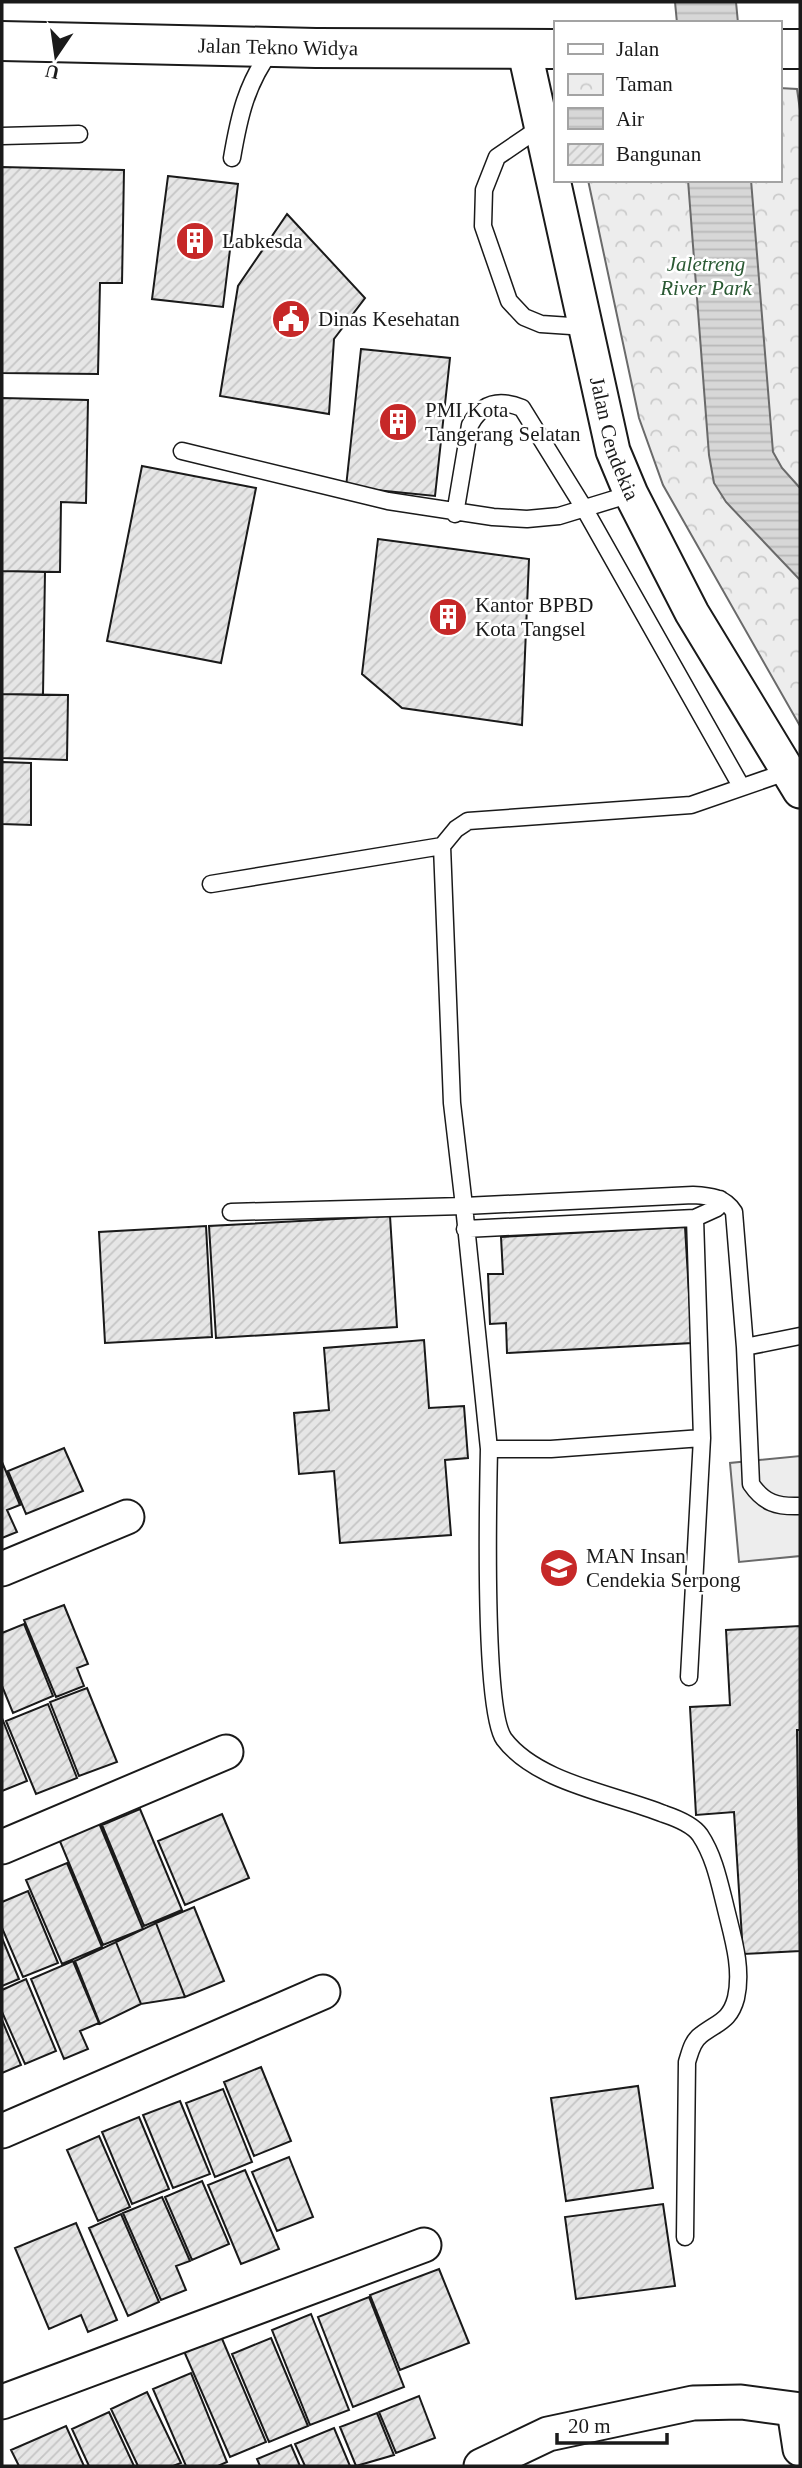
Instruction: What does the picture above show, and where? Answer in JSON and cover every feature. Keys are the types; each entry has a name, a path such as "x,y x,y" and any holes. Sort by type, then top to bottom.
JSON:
{"main road":[{"name":"Jalan Tekno Widya","path":"2,41 274,47 540,48"}],"street":[{"name":"Jalan Cendekia","path":"540,48 541,127 613,451 631,494 692,613 795,781"},
{"path":"2,1570 127,1517"},
{"path":"2,1847 226,1752"},
{"path":"2,2131 323,1992"},
{"path":"2,2402 424,2245"},
{"path":"481,2466 548,2434 693,2403 741,2402 797,2410 800,2449"}],"lane":[{"path":"232,158 246,93 274,47"},
{"path":"541,127 497,157 484,190 483,226 509,301 524,317 541,324 586,327"},
{"path":"2,136 79,134"},
{"path":"455,514 470,425 477,412 488,404 499,402 522,408 584,508 741,786"},
{"path":"182,451 388,501 455,514 527,519 559,516 631,494"},
{"path":"211,884 442,846 456,829 468,821 691,805 741,786 795,781"},
{"path":"442,846 452,1103 489,1449 487,1550 494,1698 502,1736 524,1761 562,1779 679,1819 699,1833 712,1858 730,1926 739,1978 732,2012 722,2024 701,2035 694,2043 687,2063 685,2237"},
{"path":"231,1212 464,1206 671,1196 720,1199 729,1204 734,1212 745,1347 751,1484 762,1500 783,1507 800,1506"},
{"path":"465,1228 695,1218 717,1208 720,1199"},
{"path":"689,1677 702,1438 695,1218"},
{"path":"745,1347 800,1336"},
{"path":"489,1449 551,1449 702,1438"}],"shaded area":[{"path":"800,1456 800,1556 739,1562 730,1463"}],"green space":[{"name":"Jaletreng River Park","path":"781,88 797,89 800,110 800,726 663,485 639,418 588,182 781,182"}],"water":[{"path":"675,2 736,2 738,21 677,21"},
{"path":"688,182 751,182 773,452 782,468 800,488 800,580 726,502 714,483 709,455"}],"building":[{"path":"2,167 124,170 122,283 100,283 98,374 2,373"},
{"name":"Labkesda","path":"168,176 238,184 223,307 152,299"},
{"name":"Dinas Kesehatan","path":"287,214 365,298 334,339 329,414 220,396 238,286"},
{"name":"PMI Kota Tangerang Selatan","path":"361,349 450,358 435,496 346,487"},
{"path":"2,398 88,400 86,503 61,502 60,572 2,571"},
{"path":"142,466 256,488 221,663 107,641"},
{"name":"Kantor BPBD Kota Tangsel","path":"378,539 529,559 522,725 402,708 362,674"},
{"path":"2,571 45,572 43,695 2,694"},
{"path":"2,694 68,695 67,760 2,758"},
{"path":"2,762 31,763 31,825 2,824"},
{"path":"390,1216 397,1327 216,1338 209,1226"},
{"path":"206,1226 212,1337 105,1343 99,1232"},
{"path":"685,1227 692,1343 507,1353 506,1323 490,1324 488,1274 503,1274 501,1237"},
{"path":"424,1340 429,1408 464,1406 468,1458 445,1460 451,1535 340,1543 334,1471 299,1474 294,1413 329,1410 324,1348"},
{"path":"64,1448 83,1491 26,1514 8,1471"},
{"path":"2,1462 20,1505 7,1510 17,1532 2,1538"},
{"path":"64,1605 88,1664 77,1668 84,1686 56,1697 24,1620"},
{"path":"24,1624 53,1696 13,1713 2,1686 2,1633"},
{"path":"800,1626 800,1730 797,1730 800,1951 743,1954 734,1812 696,1815 690,1707 730,1705 726,1630"},
{"path":"87,1688 117,1762 79,1776 50,1702"},
{"path":"48,1704 77,1778 36,1794 6,1721"},
{"path":"2,1718 27,1781 2,1791"},
{"path":"140,1809 182,1910 144,1926 102,1825"},
{"path":"222,1814 249,1878 185,1905 158,1841"},
{"path":"99,1823 143,1929 103,1945 59,1839"},
{"path":"67,1863 102,1947 62,1964 26,1880"},
{"path":"28,1891 58,1963 23,1977 2,1928 2,1902"},
{"path":"194,1907 224,1981 185,1997 156,1923"},
{"path":"156,1923 185,1997 141,2004 116,1942"},
{"path":"2,1938 19,1979 2,1986"},
{"path":"116,1942 141,2004 100,2024 75,1961"},
{"path":"73,1961 99,2023 80,2031 88,2049 64,2059 31,1979"},
{"path":"26,1979 56,2051 25,2064 2,2012 2,1990"},
{"path":"2,2020 21,2065 2,2073"},
{"path":"261,2067 291,2141 254,2156 224,2082"},
{"path":"638,2086 653,2188 566,2201 551,2098"},
{"path":"223,2089 252,2162 215,2177 186,2103"},
{"path":"180,2101 210,2174 173,2188 143,2115"},
{"path":"139,2117 169,2189 132,2204 102,2132"},
{"path":"99,2136 130,2207 98,2221 67,2150"},
{"path":"289,2157 313,2217 277,2231 252,2172"},
{"path":"245,2170 279,2249 241,2264 208,2185"},
{"path":"202,2181 229,2244 192,2260 165,2197"},
{"path":"162,2197 190,2261 176,2266 186,2290 161,2300 123,2213"},
{"path":"663,2204 675,2286 576,2299 565,2217"},
{"path":"121,2214 159,2302 128,2316 89,2228"},
{"path":"76,2223 117,2320 88,2332 81,2315 49,2329 15,2248"},
{"path":"439,2269 469,2343 400,2370 370,2295"},
{"path":"369,2297 404,2387 353,2407 318,2317"},
{"path":"311,2314 349,2410 310,2425 272,2330"},
{"path":"217,2327 266,2442 230,2457 180,2342"},
{"path":"271,2338 308,2426 269,2442 232,2354"},
{"path":"191,2373 227,2462 218,2466 186,2466 153,2389"},
{"path":"147,2392 181,2463 173,2466 138,2466 111,2409"},
{"path":"419,2396 435,2438 396,2453 379,2412"},
{"path":"109,2412 134,2466 89,2466 72,2429"},
{"path":"377,2413 394,2455 356,2466 340,2427"},
{"path":"66,2426 84,2466 19,2466 11,2450"},
{"path":"334,2428 350,2466 305,2466 295,2444"},
{"path":"291,2445 300,2466 260,2466 257,2459"}],"place":[{"name":"Labkesda","path":"195,241"},
{"name":"Dinas Kesehatan","path":"291,319"},
{"name":"PMI Kota Tangerang Selatan","path":"398,422"},
{"name":"Kantor BPBD Kota Tangsel","path":"448,617"},
{"name":"MAN Insan Cendekia Serpong","path":"559,1568"}]}
